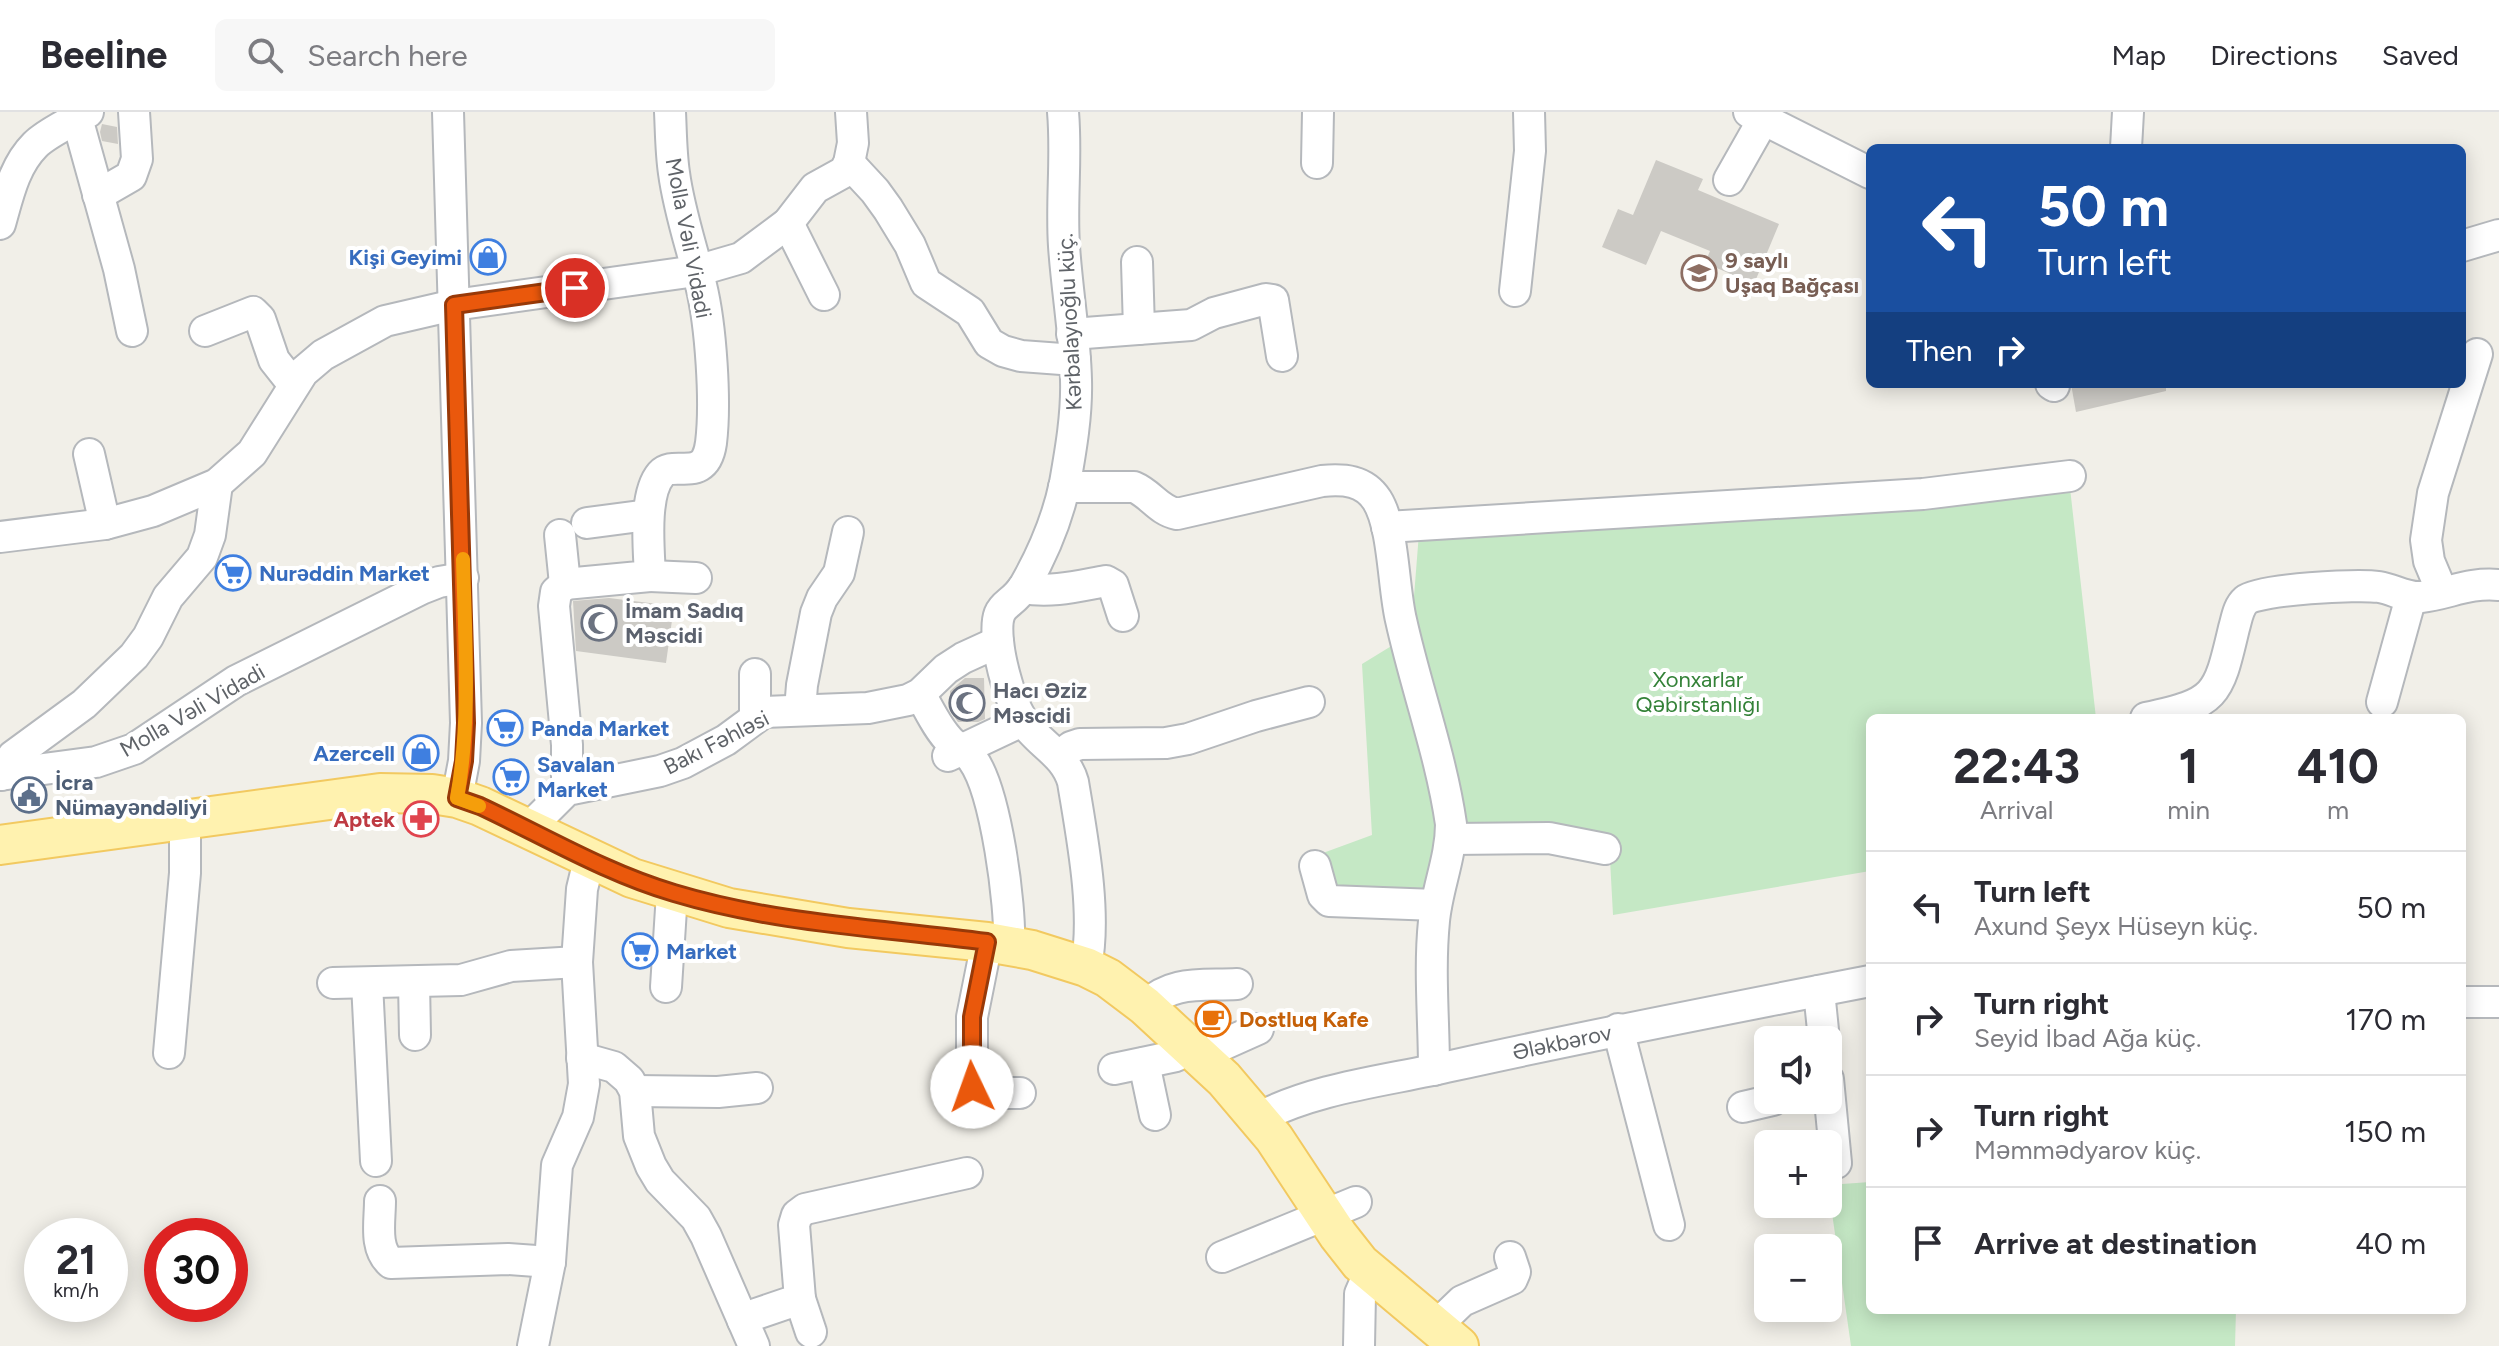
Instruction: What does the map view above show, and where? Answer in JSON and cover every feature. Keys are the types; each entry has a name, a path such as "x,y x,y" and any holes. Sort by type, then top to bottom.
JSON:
{"main road":[{"path":"0,845 380,793 432,794 457,798 589,860 672,893 779,918 998,944 1064,958 1108,978 1145,1006 1195,1053 1340,1209 1369,1273 1448,1336"}],"street":[{"path":"98,195 131,176 137,159 134,112"},
{"path":"448,112 466,723 464,761 457,798"},
{"name":"Molla Vəli Vidadi","path":"650,576 648,515 661,475 667,471 693,469 704,463 711,444 713,401 704,302 674,175 670,112"},
{"path":"0,537 105,524 153,511 217,484 252,453 303,372 323,355 385,321 454,305 696,271 741,258 788,223 815,188 844,172 853,143 851,112"},
{"name":"Kərbalayıoğlu küç.","path":"1063,112 1066,165 1064,245 1074,347 1075,407 1064,487 1048,535 1023,588 1002,606 998,618 998,642 1008,685 1022,721 1069,768 1077,803 1090,912 1090,948 1086,967"},
{"path":"1317,163 1318,112"},
{"path":"1515,291 1530,151 1529,112"},
{"path":"2126,144 2128,112"},
{"path":"0,224 21,163 36,143 81,114 132,331"},
{"path":"1729,180 1756,116 1866,171"},
{"path":"849,163 888,209 910,245 926,283 970,312 989,343 1003,351 1021,356 1074,347 1139,329 1191,325 1214,313 1266,299 1273,300 1282,356"},
{"path":"788,223 824,295"},
{"path":"2466,245 2499,235"},
{"path":"1137,262 1139,329"},
{"path":"205,331 253,312 260,319 274,360 293,384"},
{"path":"2442,592 2429,561 2426,540 2433,493 2479,355"},
{"path":"89,454 105,524"},
{"path":"1387,527 1923,494 2070,476"},
{"path":"1064,487 1134,487 1143,491 1164,511 1177,514 1322,481 1339,480 1360,483 1370,491 1383,511 1401,621 1449,810 1451,839 1433,928 1434,1070"},
{"path":"0,775 13,756 84,704 134,656 148,637 168,597 202,557 210,535 217,484"},
{"path":"587,523 648,515"},
{"path":"800,710 816,613 839,573 848,532"},
{"path":"560,535 565,584"},
{"path":"528,829 567,790 567,745 554,606 556,592 565,584 650,576 696,578"},
{"name":"Molla Vəli Vidadi","path":"0,775 96,762 134,749 236,681 421,589 463,578"},
{"path":"1023,588 1056,590 1106,581 1113,585 1123,616"},
{"path":"2164,714 2202,702 2215,690 2223,675 2239,608 2247,598 2354,586 2380,587 2411,597 2468,585 2499,585"},
{"path":"2382,702 2411,597"},
{"name":"Bakı Fəhləsi","path":"567,790 660,771 683,763 726,740 764,712 868,708 908,700 920,694 955,664 998,642"},
{"path":"755,674 755,717"},
{"path":"920,694 950,741 951,754"},
{"path":"1059,756 1080,744 1166,743 1200,737 1256,716 1309,702"},
{"path":"951,754 1022,721"},
{"path":"951,754 972,759 983,779 991,805 1009,915 972,1017 972,1087 979,1093 1020,1093"},
{"path":"169,1053 185,873 185,819"},
{"path":"1451,839 1549,838 1605,849"},
{"path":"533,1346 550,1262 557,1165 578,1117 584,1084 577,962 582,889 589,860"},
{"path":"1315,866 1323,895 1329,901 1436,905"},
{"path":"666,987 672,893"},
{"path":"333,983 461,980 511,966 577,962"},
{"path":"414,982 415,1035"},
{"name":"Ələkbərov","path":"1258,1118 1281,1106 1328,1091 1618,1029 1866,982"},
{"path":"367,983 376,1161"},
{"path":"1145,1006 1157,994 1179,986 1237,984"},
{"path":"1819,991 1823,1026"},
{"path":"2466,1002 2499,1002"},
{"path":"1114,1069 1195,1053 1258,1029"},
{"path":"1618,1029 1669,1225"},
{"path":"582,1058 614,1067 629,1080 635,1091 639,1136 651,1166 660,1181 696,1218 748,1333"},
{"path":"1144,1063 1155,1115"},
{"path":"635,1091 718,1092 757,1088"},
{"path":"1743,1107 1754,1104"},
{"path":"811,1332 800,1299 794,1225 797,1215 805,1209 967,1173"},
{"path":"380,1201 380,1244 384,1256 391,1263 508,1259 550,1262"},
{"path":"1222,1257 1340,1209"},
{"path":"1448,1336 1462,1301 1512,1279 1515,1272 1510,1257"},
{"path":"1359,1346 1360,1294 1369,1273"},
{"path":"748,1333 756,1314 800,1299"}],"green space":[{"name":"Xonxarlar Qəbirstanlığı","path":"2070,488 2096,714 1866,714 1866,872 1613,915 1609,841 1446,832 1425,899 1330,895 1323,853 1372,835 1362,664 1411,634 1419,533"},
{"path":"1866,1182 1866,1314 2236,1314 2235,1346 1851,1346 1842,1283 1842,1234 1835,1234 1833,1218 1842,1218 1842,1184"}],"building":[{"path":"102,124 117,127 118,144 102,141"},
{"path":"1656,160 1703,179 1698,190 1779,224 1754,284 1705,263 1710,251 1661,231 1646,265 1602,247 1618,209 1633,215"},
{"path":"2072,388 2166,388 2166,391 2076,412"},
{"path":"609,598 674,606 666,663 576,651 573,601"},
{"path":"965,678 984,678 985,719 978,722 958,722 950,711 950,691"}],"slow traffic":[{"path":"463,559 466,723 464,761 457,798 479,806"}],"place":[{"name":"Kişi Geyimi","path":"488,257"},
{"name":"9 saylı Uşaq Bağçası","path":"1699,273"},
{"name":"Nurəddin Market","path":"233,573"},
{"name":"İmam Sadıq Məscidi","path":"599,623"},
{"name":"Hacı Əziz Məscidi","path":"967,703"},
{"name":"Panda Market","path":"505,728"},
{"name":"Azercell","path":"421,753"},
{"name":"Savalan Market","path":"511,777"},
{"name":"İcra Nümayəndəliyi","path":"29,795"},
{"name":"Aptek","path":"421,819"},
{"name":"Market","path":"640,951"},
{"name":"Dostluq Kafe","path":"1213,1019"}],"route":[{"path":"575,288 454,305 466,723 464,761 457,798 480,806 589,860 672,893 779,918 987,942 972,1017 972,1087"}]}
